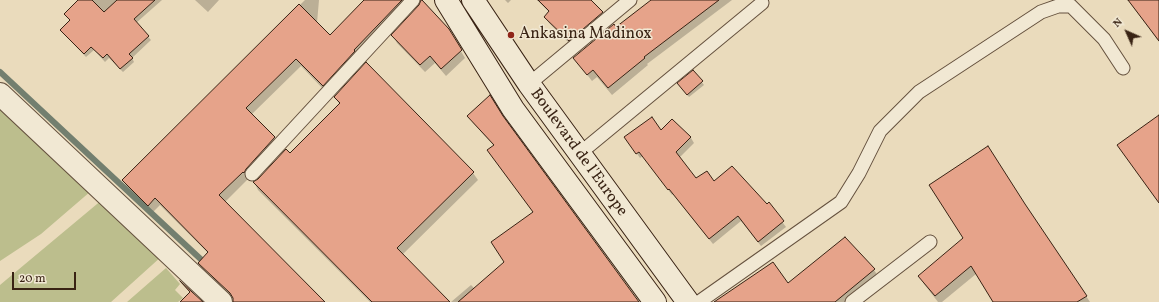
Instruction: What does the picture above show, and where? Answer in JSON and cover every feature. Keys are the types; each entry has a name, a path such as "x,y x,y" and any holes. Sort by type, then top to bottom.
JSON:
{"main road":[{"name":"Boulevard de l'Europe","path":"446,0 513,109 655,302"},
{"name":"Boulevard de l'Europe","path":"473,0 528,84 688,302"},
{"path":"0,94 221,302"}],"lane":[{"path":"252,174 413,0"},
{"path":"528,84 630,0"},
{"path":"579,154 762,3"},
{"path":"699,302 841,202 880,131 919,92 1041,12 1060,3 1071,6 1104,39 1123,68"},
{"path":"852,302 930,242"}],"green space":[{"path":"0,106 91,191 41,234 0,261"},
{"path":"103,199 162,256 111,302 0,302 0,285"},
{"path":"166,268 180,284 175,290 183,298 178,302 127,302"}],"building":[{"path":"78,0 92,0 104,12 117,0 155,0 134,19 149,36 129,54 133,58 120,69 107,54 103,58 91,47 84,54 60,30 70,20 64,14"},
{"path":"364,0 402,0 354,50 355,51 323,86 296,59 246,108 275,137 244,173 243,172 219,195 325,302 233,302 233,298 230,293 198,263 208,252 155,198 148,206 122,180 299,4 330,35"},
{"path":"421,0 449,29 462,50 441,69 430,56 420,65 391,35 419,5"},
{"path":"538,0 591,0 603,12 569,41 544,17 549,11"},
{"path":"651,0 719,0 644,57 645,58 608,88 593,70 587,75 573,58 614,24 616,27"},
{"path":"1128,0 1159,0 1159,41"},
{"path":"366,62 474,172 397,248 450,302 372,302 253,182 258,179 286,149 290,153 340,103 334,97"},
{"path":"693,70 703,81 687,95 677,83"},
{"path":"490,95 503,116 639,302 458,302 504,262 491,242 533,212 487,150 494,145 467,116"},
{"path":"1159,115 1159,203 1117,145"},
{"path":"652,117 661,130 672,119 691,137 676,152 696,178 707,171 714,181 732,166 767,204 769,202 784,221 758,242 738,216 709,239 669,189 668,190 639,152 636,154 624,137"},
{"path":"988,146 1087,296 1077,302 993,302 971,266 935,296 918,276 963,238 929,185"},
{"path":"845,237 875,269 835,302 714,302 773,262 788,283"},
{"path":"180,281 203,302 180,302 190,292"}],"waterway":[{"path":"0,72 207,265"}],"place":[{"name":"Ankasina Madinox","path":"511,35"}]}
